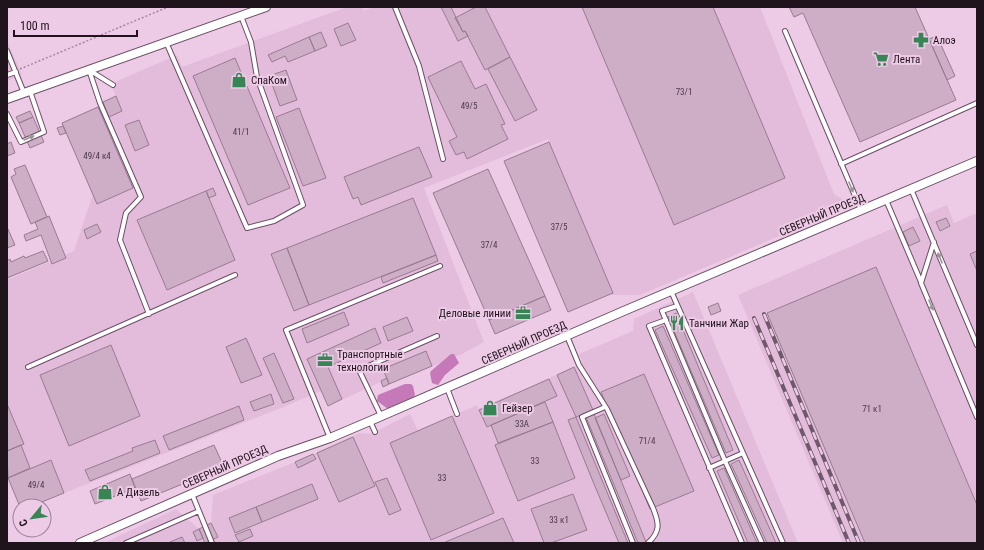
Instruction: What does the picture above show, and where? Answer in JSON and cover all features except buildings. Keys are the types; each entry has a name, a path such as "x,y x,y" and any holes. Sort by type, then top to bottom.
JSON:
{"street":[{"path":"7,99 266,7"},
{"name":"СЕВЕРНЫЙ ПРОЕЗД","path":"80,543 278,456 330,438 381,417 977,161"}],"lane":[{"path":"395,7 419,66 443,159"},
{"path":"166,42 248,228 274,221 303,205 257,77 252,42 241,16"},
{"path":"785,31 861,211"},
{"path":"7,51 18,70 44,132 21,142 7,114"},
{"path":"89,69 113,85"},
{"path":"89,69 100,103 141,197 126,213 120,240 149,314"},
{"path":"7,75 18,70"},
{"path":"841,164 977,103"},
{"path":"912,189 977,345"},
{"path":"886,200 977,417"},
{"path":"921,283 934,242"},
{"path":"330,438 286,330 440,266"},
{"path":"28,367 235,275"},
{"path":"671,292 783,543"},
{"path":"677,306 662,311 725,461 762,543"},
{"path":"666,320 649,326 742,543"},
{"path":"381,417 359,370 437,336"},
{"path":"567,336 579,365 605,407 658,522 657,532 648,543"},
{"path":"447,388 456,414"},
{"path":"605,407 582,417 633,543"},
{"path":"370,421 375,432"},
{"path":"709,468 743,453"},
{"path":"192,494 212,543"},
{"path":"126,543 199,511"}],"path":[{"path":"18,70 168,7"}],"shaded area":[{"path":"347,7 362,7 364,11 373,7 760,7 834,194 845,201 843,209 640,295 611,295 548,139 424,188 484,342 460,355 383,387 381,382 328,406 321,391 64,493 51,460 30,468 7,404 7,280 74,251 93,194 62,123 98,107 97,105 116,96 113,90 115,82 177,55 182,67"},
{"path":"7,41 22,75 7,81"},
{"path":"947,205 954,223 977,213 977,543 843,543 738,295"},
{"path":"693,292 798,543 104,543 176,509 199,529 211,523 213,495 295,462 360,433 371,434 410,414 418,431 477,405 479,409 583,363 579,354 633,331 634,319"},
{"path":"451,354 454,354 459,363 445,375 438,385 432,383 431,371"},
{"path":"405,384 411,384 413,386 415,395 413,398 388,409 377,401 378,395"}],"railway":[{"path":"764,314 859,543"},
{"path":"754,318 849,543"}],"place":[{"name":"Алоэ","path":"921,40"},
{"name":"Лента","path":"881,59"},
{"name":"СпаКом","path":"239,80"},
{"name":"Деловые линии","path":"523,313"},
{"name":"Танчини Жар","path":"677,323"},
{"name":"Транспортные технологии","path":"325,360"},
{"name":"Гейзер","path":"490,408"},
{"name":"А Дизель","path":"105,492"}]}
